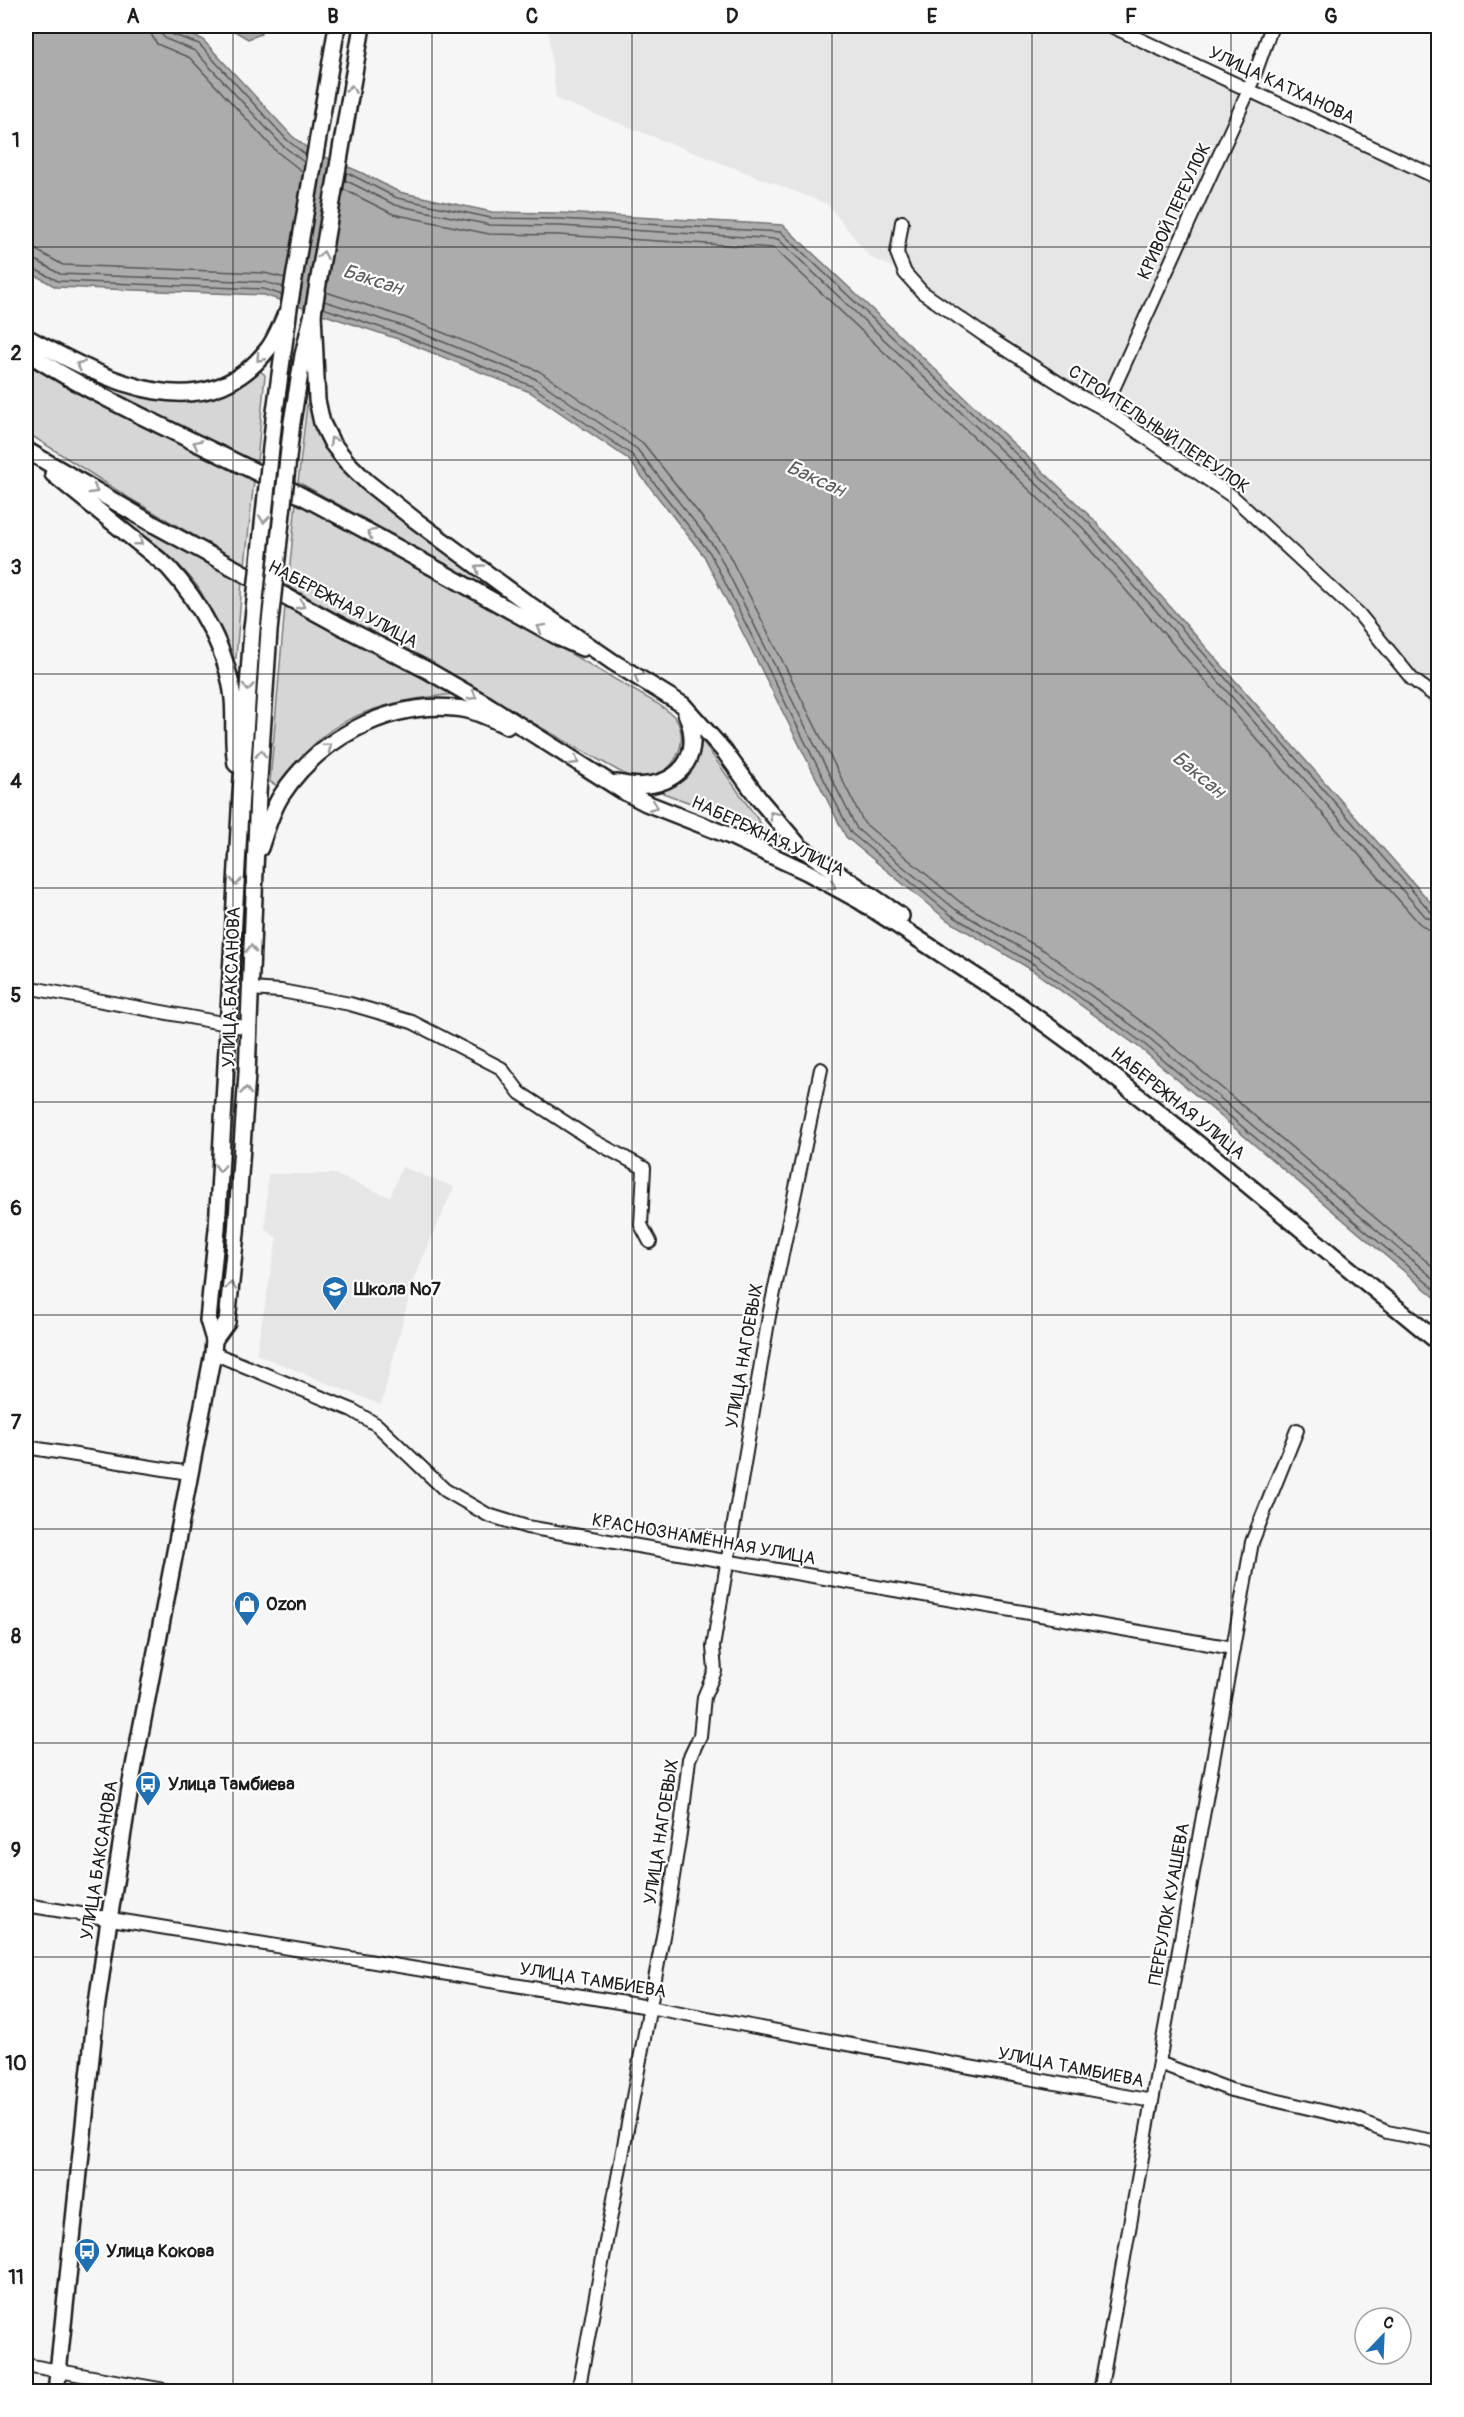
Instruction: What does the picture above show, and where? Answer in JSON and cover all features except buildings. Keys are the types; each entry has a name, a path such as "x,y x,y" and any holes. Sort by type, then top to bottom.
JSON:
{"main road":[{"path":"26,337 67,359 127,385 168,394 190,393 230,382 254,365 270,347 289,308 337,26"},
{"path":"362,26 313,313 314,375 322,423 332,443 367,482 415,520 613,662 683,705 724,751 759,799 800,847 969,964 1018,1004"},
{"name":"УЛИЦА БАКСАНОВА","path":"213,1346 208,1320 217,1229 252,629 274,419 289,308"},
{"name":"УЛИЦА БАКСАНОВА","path":"56,2391 96,2010 131,1782 213,1346 227,1322 236,1233 249,1028 254,865 269,632 292,422 303,355 313,313"},
{"path":"26,352 62,376 326,508 560,638 613,662"},
{"path":"27,451 63,483 162,561 184,584 197,603 231,683 234,711 233,751 241,792"},
{"name":"НАБЕРЕЖНАЯ УЛИЦА","path":"27,451 163,530 427,670 486,704 603,779 646,803 730,836 807,872 860,901 1018,1004 1074,1045 1191,1138 1438,1342"},
{"path":"603,779 624,784 656,785 680,772 687,760 692,734 683,705"},
{"path":"254,865 272,812 288,787 330,744 369,722 406,711 455,708 474,712 547,744"}],"street":[{"name":"УЛИЦА КАТХАНОВА","path":"1111,26 1438,178"},
{"name":"КРИВОЙ ПЕРЕУЛОК","path":"1104,409 1249,90 1272,26"},
{"name":"СТРОИТЕЛЬНЫЙ ПЕРЕУЛОК","path":"902,222 897,253 905,273 922,292 984,335 1076,394 1104,409 1232,496 1359,614 1412,679 1438,698"},
{"path":"26,987 228,1026 249,1028"},
{"path":"250,989 281,991 350,1004 412,1022 501,1068 520,1093 592,1140 644,1168 641,1225 650,1242"},
{"name":"УЛИЦА НАГОЕВЫХ","path":"578,2391 681,1827 689,1759 700,1736 704,1697 715,1671 713,1647 769,1316 821,1069"},
{"name":"КРАСНОЗНАМЁННАЯ УЛИЦА","path":"213,1346 352,1410 377,1425 445,1490 488,1515 527,1527 1233,1648"},
{"name":"ПЕРЕУЛОК КУАШЕВА","path":"1100,2391 1252,1542 1297,1430"},
{"path":"26,1447 189,1473"},
{"name":"УЛИЦА ТАМБИЕВА","path":"26,1905 649,2007 1152,2101"},
{"name":"УЛИЦА ТАМБИЕВА","path":"1159,2063 1231,2090 1356,2119 1387,2132 1438,2142"},
{"path":"26,2365 176,2391"}],"shaded area":[{"path":"548,26 1111,26 1438,178 1438,698 1359,614 1232,496 1076,394 905,273 870,257 827,204 556,99"},
{"path":"26,363 73,391 254,480 245,565 129,498 26,432"},
{"path":"60,363 109,385 144,397 161,400 196,398 211,393 258,369 265,375 257,462 140,407 59,365"},
{"path":"312,403 327,446 525,608 298,482 307,404"},
{"path":"296,502 514,621 658,704 676,719 680,730 681,741 674,761 667,770 657,776 647,779 628,776 288,586"},
{"path":"100,504 242,582 236,658 230,658 207,603 187,574 152,542"},
{"path":"285,606 455,694 420,698 385,706 351,719 335,727 315,743 278,786 270,782"},
{"path":"700,741 704,743 768,834 663,793 688,770"},
{"name":"Школа №7","path":"402,1167 454,1187 414,1278 381,1405 256,1354 277,1238 265,1229 268,1174 334,1174 390,1197"}],"water":[{"name":"Баксан","path":"26,26 166,26 202,39 292,136 311,151 399,192 492,212 560,213 783,225 1093,519 1438,911 1438,1300 1140,1048 1032,970 947,920 846,837 704,556 628,459 530,392 398,339 264,295 56,287 26,270"},
{"path":"226,26 260,26 261,34 248,39"}],"place":[{"name":"Школа №7","path":"335,1312"},
{"name":"Ozon","path":"247,1627"},
{"name":"Улица Тамбиева","path":"148,1807"},
{"name":"Улица Кокова","path":"87,2274"}]}
